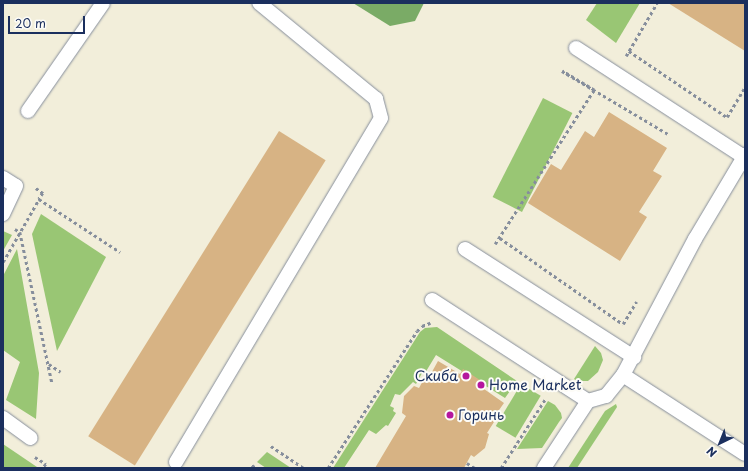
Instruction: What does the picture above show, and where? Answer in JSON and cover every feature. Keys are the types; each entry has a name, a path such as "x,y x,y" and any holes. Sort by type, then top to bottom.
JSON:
{"lane":[{"path":"28,111 103,3"},
{"path":"176,462 381,118 376,99 259,3"},
{"path":"544,468 588,401 606,396 624,375 696,239 744,156 576,48"},
{"path":"3,178 16,186 3,214"},
{"path":"465,249 634,357"},
{"path":"432,300 588,401"},
{"path":"624,375 745,454"},
{"path":"3,418 31,438"}],"path":[{"path":"657,3 629,51 727,117 745,87"},
{"path":"484,262 500,238 594,90 562,71 674,138"},
{"path":"3,262 39,199 120,252"},
{"path":"20,232 52,383"},
{"path":"500,238 623,324 639,297"},
{"path":"328,468 417,331 422,326 433,323"},
{"path":"48,364 61,372"},
{"path":"501,468 556,381"},
{"path":"270,446 304,468"},
{"path":"467,463 474,468"},
{"path":"252,465 256,468"}],"green space":[{"path":"353,3 424,3 415,21 390,26"},
{"path":"597,3 640,3 616,43 586,20"},
{"path":"543,98 572,113 522,212 493,197"},
{"path":"41,214 106,257 57,351 32,234"},
{"path":"3,231 12,235 3,251"},
{"path":"17,249 39,373 36,419 6,400 20,362 3,350 3,276"},
{"path":"437,327 517,381 505,398 436,355 425,373 422,373 416,384 413,382 400,395 395,394 390,406 394,408 393,411 396,413 388,426 386,425 376,434 369,430 344,468 333,468 420,332 425,328"},
{"path":"595,346 601,353 603,360 598,372 588,381 577,381 574,379"},
{"path":"521,384 541,396 515,438 496,426"},
{"path":"548,401 555,405 561,413 562,418 542,448 517,449"},
{"path":"616,404 617,407 577,468 568,468 605,411"},
{"path":"3,444 37,467 3,468"},
{"path":"267,452 291,468 266,468 257,462"}],"building":[{"path":"668,3 745,3 745,51"},
{"path":"609,112 667,148 653,171 662,176 639,212 647,217 620,261 528,203 551,164 561,170 585,131 594,137"},
{"path":"279,131 326,160 135,465 88,436"},
{"name":"Горинь","path":"438,361 460,374 463,369 486,384 484,389 504,403 492,420 494,422 487,433 489,434 485,448 474,457 471,455 464,468 375,468 406,416 402,413 404,396 414,386 419,388 425,377 428,379"}],"place":[{"name":"Скиба","path":"466,376"},
{"name":"Home Market","path":"481,385"},
{"name":"Горинь","path":"450,415"}]}
